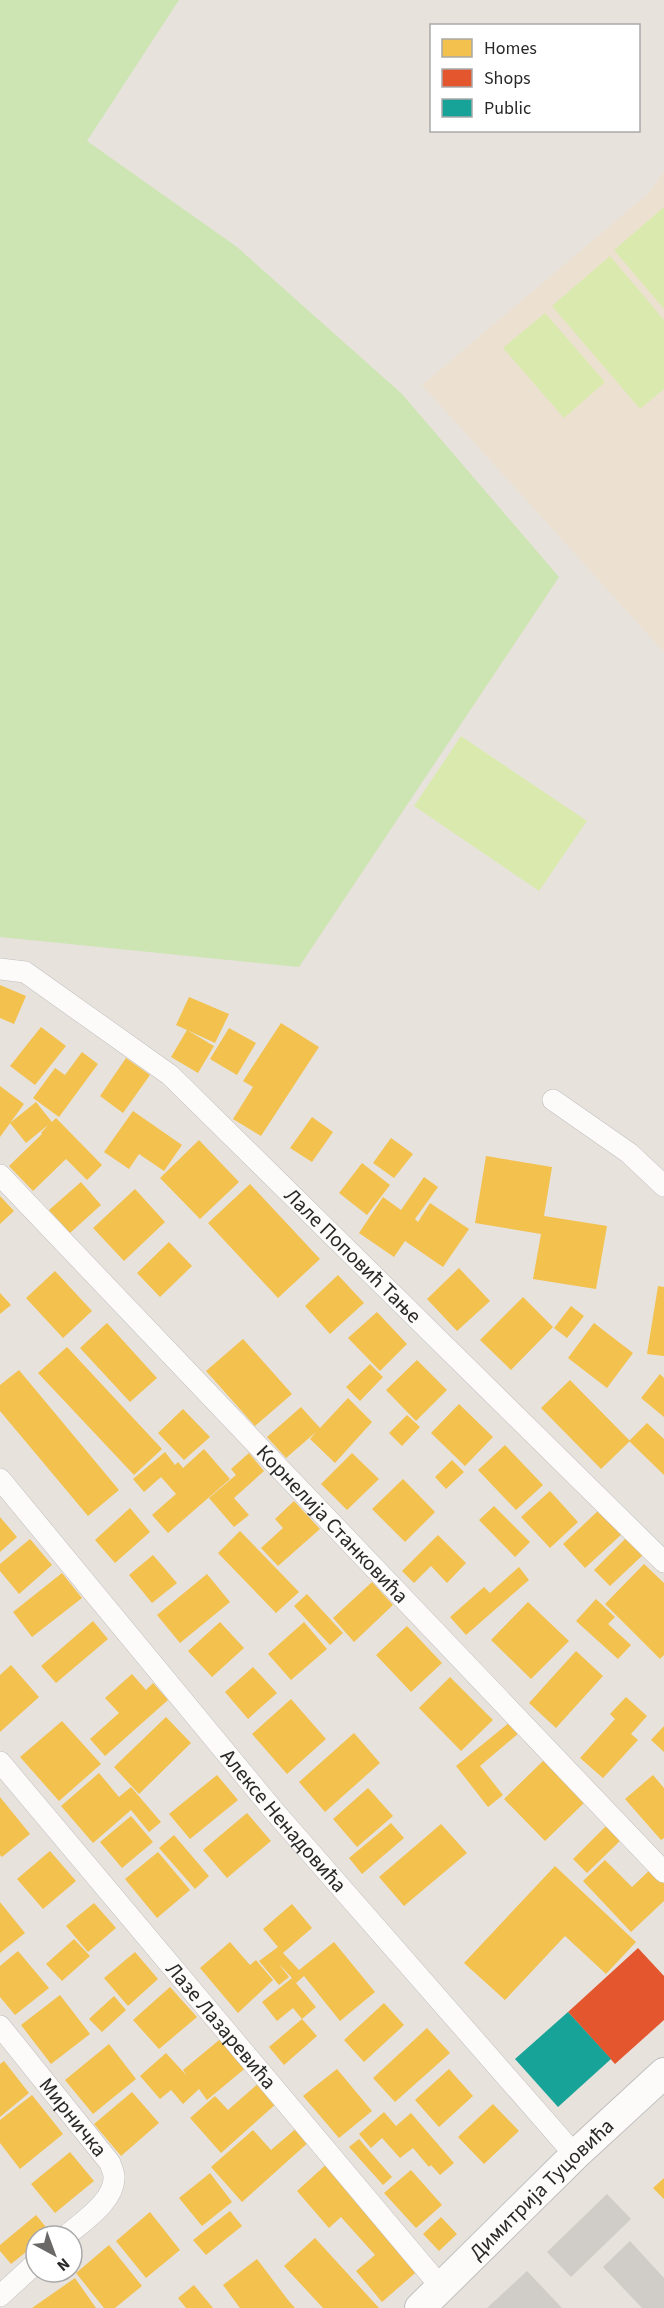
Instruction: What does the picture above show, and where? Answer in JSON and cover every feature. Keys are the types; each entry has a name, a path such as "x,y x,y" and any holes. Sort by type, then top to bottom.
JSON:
{"main road":[{"name":"Димитрија Туцовића","path":"420,2308 575,2155 664,2073"}],"street":[{"name":"Лале Поповић Тање","path":"0,969 25,972 170,1074 664,1562"},
{"path":"554,1100 629,1154 664,1186"},
{"name":"Корнелија Станковића","path":"0,1175 664,1872"},
{"name":"Алексе Ненадовића","path":"0,1479 274,1811 575,2155"},
{"name":"Лазе Лазаревића","path":"0,1762 441,2287"},
{"name":"Мирничка","path":"0,2026 110,2163 114,2176 112,2189 104,2202 79,2224"},
{"path":"0,2296 24,2274"}],"shaded area":[{"path":"664,171 664,652 422,385 650,192"}],"green space":[{"path":"0,0 179,0 87,141 237,247 402,394 559,577 299,967 0,937"},
{"path":"664,207 664,309 614,250"},
{"path":"610,256 664,320 664,389 640,409 552,306"},
{"path":"545,313 605,382 564,418 503,348"},
{"path":"461,736 587,821 539,891 414,806"}],"building: Homes":[{"path":"0,985 26,996 14,1024 0,1018"},
{"path":"189,997 229,1014 215,1043 176,1025"},
{"path":"281,1023 319,1047 261,1136 233,1119 253,1087 243,1081"},
{"path":"41,1027 66,1046 35,1085 10,1066"},
{"path":"229,1028 256,1043 237,1075 210,1059"},
{"path":"187,1030 214,1046 198,1073 171,1057"},
{"path":"82,1052 98,1064 59,1117 33,1098 55,1068 65,1075"},
{"path":"126,1058 150,1075 123,1113 100,1096"},
{"path":"0,1086 24,1104 0,1137"},
{"path":"36,1102 52,1122 56,1118 102,1165 87,1180 66,1159 33,1191 9,1166 42,1134 48,1125 26,1143 10,1123"},
{"path":"133,1111 182,1145 164,1171 139,1154 129,1169 104,1152"},
{"path":"312,1117 333,1132 312,1162 290,1148"},
{"path":"391,1138 413,1154 394,1178 373,1163"},
{"path":"199,1140 239,1182 200,1219 160,1178"},
{"path":"486,1156 552,1167 544,1216 607,1226 596,1289 533,1279 541,1234 475,1223"},
{"path":"362,1163 390,1185 367,1215 339,1193"},
{"path":"424,1177 438,1187 415,1219 418,1222 430,1203 469,1229 443,1267 405,1241 394,1257 359,1233 383,1197 401,1210"},
{"path":"81,1182 101,1205 70,1233 49,1210"},
{"path":"250,1184 320,1259 278,1298 208,1223"},
{"path":"135,1189 165,1222 124,1261 93,1228"},
{"path":"0,1196 14,1211 0,1224"},
{"path":"169,1242 192,1266 160,1297 137,1273"},
{"path":"459,1268 490,1301 457,1331 427,1299"},
{"path":"55,1271 92,1311 63,1338 26,1298"},
{"path":"338,1275 364,1303 330,1334 305,1306"},
{"path":"658,1286 664,1287 664,1356 647,1354"},
{"path":"0,1293 11,1305 0,1314"},
{"path":"523,1297 553,1327 511,1370 480,1340"},
{"path":"571,1306 584,1316 567,1338 554,1328"},
{"path":"377,1312 407,1344 380,1371 348,1338"},
{"path":"107,1323 157,1378 130,1402 80,1348"},
{"path":"594,1323 633,1353 607,1388 568,1358"},
{"path":"243,1339 292,1394 255,1426 206,1371"},
{"path":"67,1347 162,1449 134,1475 38,1373"},
{"path":"417,1360 447,1390 416,1421 386,1390"},
{"path":"370,1364 383,1377 360,1401 346,1387"},
{"path":"19,1370 119,1490 88,1516 0,1411 0,1385"},
{"path":"660,1374 664,1378 664,1417 641,1398"},
{"path":"570,1380 630,1441 601,1469 541,1408"},
{"path":"348,1398 372,1422 335,1463 310,1439 316,1432 286,1458 267,1437 301,1407 320,1428"},
{"path":"459,1404 493,1437 465,1466 431,1433"},
{"path":"183,1409 210,1437 184,1460 158,1433"},
{"path":"407,1415 420,1427 402,1446 389,1433"},
{"path":"647,1423 664,1439 664,1475 629,1441"},
{"path":"505,1445 543,1485 516,1510 478,1470"},
{"path":"204,1449 230,1479 168,1533 152,1515 176,1494 161,1477 144,1492 133,1479 165,1452 175,1465 178,1462 183,1468"},
{"path":"249,1453 264,1471 234,1498 249,1515 234,1527 209,1498 236,1475 231,1469"},
{"path":"352,1453 379,1479 347,1510 321,1484"},
{"path":"452,1460 464,1472 446,1489 435,1477"},
{"path":"403,1479 435,1512 405,1542 372,1509"},
{"path":"550,1491 578,1522 550,1548 521,1517"},
{"path":"294,1501 320,1529 278,1566 261,1548 283,1528 275,1519"},
{"path":"494,1506 530,1542 515,1557 479,1520"},
{"path":"130,1508 150,1532 115,1563 95,1540"},
{"path":"600,1509 623,1533 585,1568 563,1544"},
{"path":"0,1517 17,1537 0,1552"},
{"path":"240,1531 299,1592 276,1613 218,1553"},
{"path":"438,1535 466,1563 447,1583 431,1566 414,1583 402,1571"},
{"path":"629,1535 646,1552 610,1586 594,1570"},
{"path":"30,1539 52,1565 19,1594 0,1571 0,1564"},
{"path":"153,1555 177,1583 152,1603 129,1575"},
{"path":"644,1564 664,1583 664,1655 660,1659 605,1604"},
{"path":"519,1567 529,1580 466,1635 450,1617 484,1587 490,1593"},
{"path":"62,1573 82,1598 32,1637 13,1612"},
{"path":"207,1574 230,1602 180,1643 157,1615"},
{"path":"372,1582 393,1605 354,1642 333,1618"},
{"path":"307,1594 343,1633 330,1645 294,1606"},
{"path":"596,1599 615,1617 608,1624 631,1645 618,1659 576,1621"},
{"path":"528,1602 569,1641 531,1679 491,1640"},
{"path":"93,1621 108,1639 56,1683 41,1666"},
{"path":"220,1622 244,1648 212,1677 188,1651"},
{"path":"304,1622 327,1649 291,1680 268,1654"},
{"path":"407,1626 442,1663 411,1692 376,1655"},
{"path":"576,1651 603,1676 556,1728 529,1703"},
{"path":"11,1665 39,1697 0,1732 0,1675"},
{"path":"253,1667 277,1693 248,1719 225,1692"},
{"path":"132,1674 146,1690 153,1683 168,1700 105,1756 90,1739 119,1713 105,1698"},
{"path":"450,1677 493,1720 461,1751 419,1708"},
{"path":"626,1697 647,1716 631,1734 638,1740 603,1778 580,1758 615,1719 610,1714"},
{"path":"291,1699 326,1739 287,1774 252,1734"},
{"path":"166,1717 191,1743 139,1794 114,1767"},
{"path":"62,1721 101,1764 59,1801 20,1757"},
{"path":"510,1722 519,1733 480,1766 503,1795 488,1807 456,1766"},
{"path":"664,1726 664,1752 651,1740"},
{"path":"354,1733 380,1763 325,1812 299,1782"},
{"path":"545,1759 586,1801 545,1841 504,1799"},
{"path":"99,1773 119,1797 131,1787 161,1822 149,1832 131,1810 93,1843 61,1806"},
{"path":"217,1775 238,1800 190,1839 169,1814"},
{"path":"653,1775 664,1788 664,1838 661,1840 625,1799"},
{"path":"368,1788 393,1816 357,1847 333,1819"},
{"path":"0,1797 30,1834 2,1857 0,1855"},
{"path":"247,1813 271,1841 227,1878 203,1850"},
{"path":"131,1816 153,1842 122,1868 100,1842"},
{"path":"391,1823 404,1838 362,1874 349,1858"},
{"path":"609,1823 624,1837 587,1873 573,1859"},
{"path":"441,1824 467,1853 404,1906 379,1877"},
{"path":"174,1835 209,1876 195,1889 159,1848"},
{"path":"50,1851 76,1881 43,1909 17,1879"},
{"path":"158,1852 190,1890 157,1918 125,1879"},
{"path":"605,1860 632,1887 653,1867 664,1878 664,1901 631,1932 583,1881"},
{"path":"555,1866 636,1942 606,1974 565,1936 505,2000 464,1963"},
{"path":"0,1902 25,1933 0,1953"},
{"path":"94,1903 116,1928 88,1952 66,1926"},
{"path":"292,1904 312,1928 283,1953 299,1970 334,1942 375,1992 340,2021 304,1976 296,1983 316,2007 302,2019 293,2008 277,2021 262,2002 292,1978 278,1963 289,1977 279,1985 259,1961 278,1947 263,1929"},
{"path":"74,1939 90,1956 62,1981 46,1964"},
{"path":"230,1942 250,1965 256,1960 273,1980 238,2013 200,1968"},
{"path":"18,1951 49,1988 15,2015 0,1997 0,1966"},
{"path":"135,1952 158,1979 128,2006 104,1978"},
{"path":"170,1987 197,2017 159,2049 133,2020"},
{"path":"60,1995 90,2034 51,2064 21,2025"},
{"path":"114,1996 126,2010 102,2032 89,2019"},
{"path":"384,2003 404,2025 364,2062 344,2040"},
{"path":"302,2019 317,2036 284,2065 269,2047"},
{"path":"427,2028 450,2053 395,2102 373,2078"},
{"path":"224,2036 248,2066 207,2100 199,2089 183,2104 171,2090 160,2099 140,2076 166,2053 187,2076 183,2070"},
{"path":"109,2044 136,2079 93,2114 65,2080"},
{"path":"4,2061 29,2093 0,2117 0,2064"},
{"path":"337,2069 372,2111 339,2138 303,2096"},
{"path":"449,2069 473,2096 439,2127 415,2100"},
{"path":"259,2083 277,2103 221,2153 190,2118 215,2096 228,2110"},
{"path":"132,2092 159,2123 121,2156 94,2124"},
{"path":"32,2095 63,2134 20,2169 0,2143 0,2120"},
{"path":"493,2104 519,2131 484,2164 458,2137"},
{"path":"384,2112 396,2126 411,2113 454,2163 440,2175 431,2165 429,2167 413,2148 400,2158 382,2138 371,2148 359,2134"},
{"path":"299,2126 311,2140 242,2202 211,2167 253,2130 271,2150"},
{"path":"359,2139 392,2177 383,2185 349,2147"},
{"path":"70,2152 94,2181 55,2213 31,2184"},
{"path":"330,2161 422,2267 382,2302 356,2271 375,2255 341,2217 329,2228 297,2191"},
{"path":"411,2170 442,2205 416,2228 384,2193"},
{"path":"210,2173 232,2202 202,2226 179,2198"},
{"path":"664,2178 664,2199 653,2188"},
{"path":"230,2211 242,2226 206,2255 193,2240"},
{"path":"150,2212 180,2250 146,2278 116,2241"},
{"path":"36,2215 43,2224 25,2224"},
{"path":"441,2217 457,2234 439,2251 423,2234"},
{"path":"24,2225 24,2254 11,2264 0,2251 0,2245"},
{"path":"315,2238 379,2308 323,2308 284,2266"},
{"path":"109,2245 142,2286 115,2308 104,2308 84,2283 84,2266"},
{"path":"257,2259 295,2308 240,2308 223,2285"},
{"path":"66,2284 79,2284 96,2308 32,2308"},
{"path":"194,2285 213,2308 186,2308 178,2298"}],"building: Shops":[{"path":"638,1948 664,1976 664,2020 615,2064 568,2012"}],"building: Public":[{"path":"568,2012 611,2059 558,2107 515,2059"}],"building: Other":[{"path":"607,2194 631,2219 571,2277 547,2252"},
{"path":"630,2241 664,2278 664,2308 642,2308 603,2267"},
{"path":"527,2271 562,2308 487,2308"}]}
